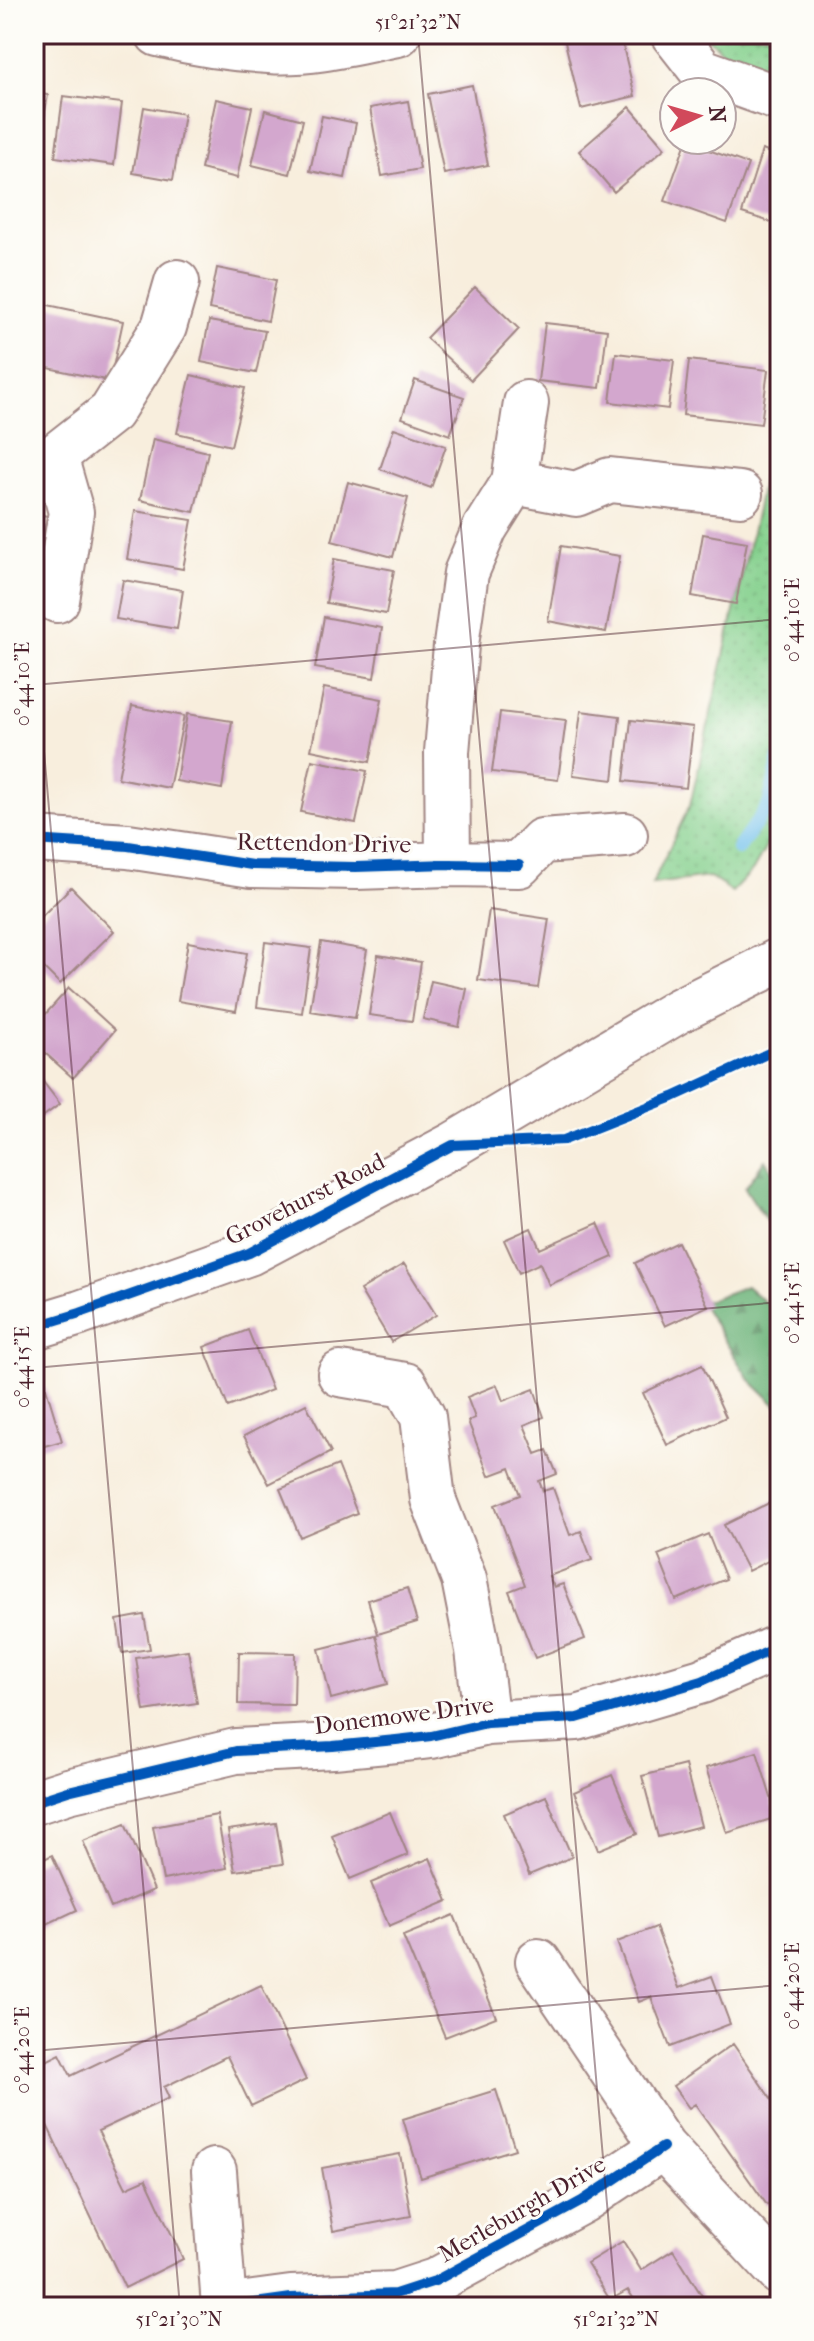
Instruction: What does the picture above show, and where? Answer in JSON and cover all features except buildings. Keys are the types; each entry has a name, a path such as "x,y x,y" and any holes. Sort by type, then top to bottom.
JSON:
{"street":[{"path":"158,34 271,52 326,47 398,34"},
{"path":"673,34 702,71 780,99"},
{"path":"57,600 71,512 44,454 111,412 164,327 177,282"},
{"name":"Rettendon Drive","path":"448,864 447,752 466,573 485,528 514,482 526,403"},
{"path":"514,482 576,494 610,480 740,494"},
{"name":"Rettendon Drive","path":"34,840 128,846 252,865 356,867 519,865 542,841 625,835"},
{"name":"Grovehurst Road","path":"34,1327 249,1253 453,1145 678,1011 780,960"},
{"name":"Donemowe Drive","path":"340,1374 405,1385 423,1417 433,1499 464,1579 478,1650 487,1723"},
{"name":"Donemowe Drive","path":"34,1802 236,1751 333,1746 431,1736 487,1723 577,1718 702,1681 774,1649"},
{"path":"538,1961 663,2147 780,2272"},
{"name":"Merleburgh Drive","path":"214,2171 224,2307 291,2298 396,2300 582,2201 663,2147"}],"green space":[{"path":"703,34 780,34 780,81 740,67"},
{"path":"780,384 780,822 753,870 732,892 710,877 652,884 690,805 757,510"},
{"path":"765,1160 780,1181 780,1242 745,1188"},
{"path":"746,1286 780,1315 780,1409 749,1379 701,1303"}],"waterway":[{"path":"738,849 769,805 780,759"}],"cycle path":[{"path":"34,840 128,846 252,865 519,865"},
{"path":"34,1327 249,1253 453,1145 564,1140 673,1097 780,1048"},
{"path":"34,1802 236,1751 396,1740 431,1736 487,1723 577,1718 702,1681 774,1649"},
{"path":"225,2307 291,2298 395,2294 435,2281 582,2201 663,2147"}]}
